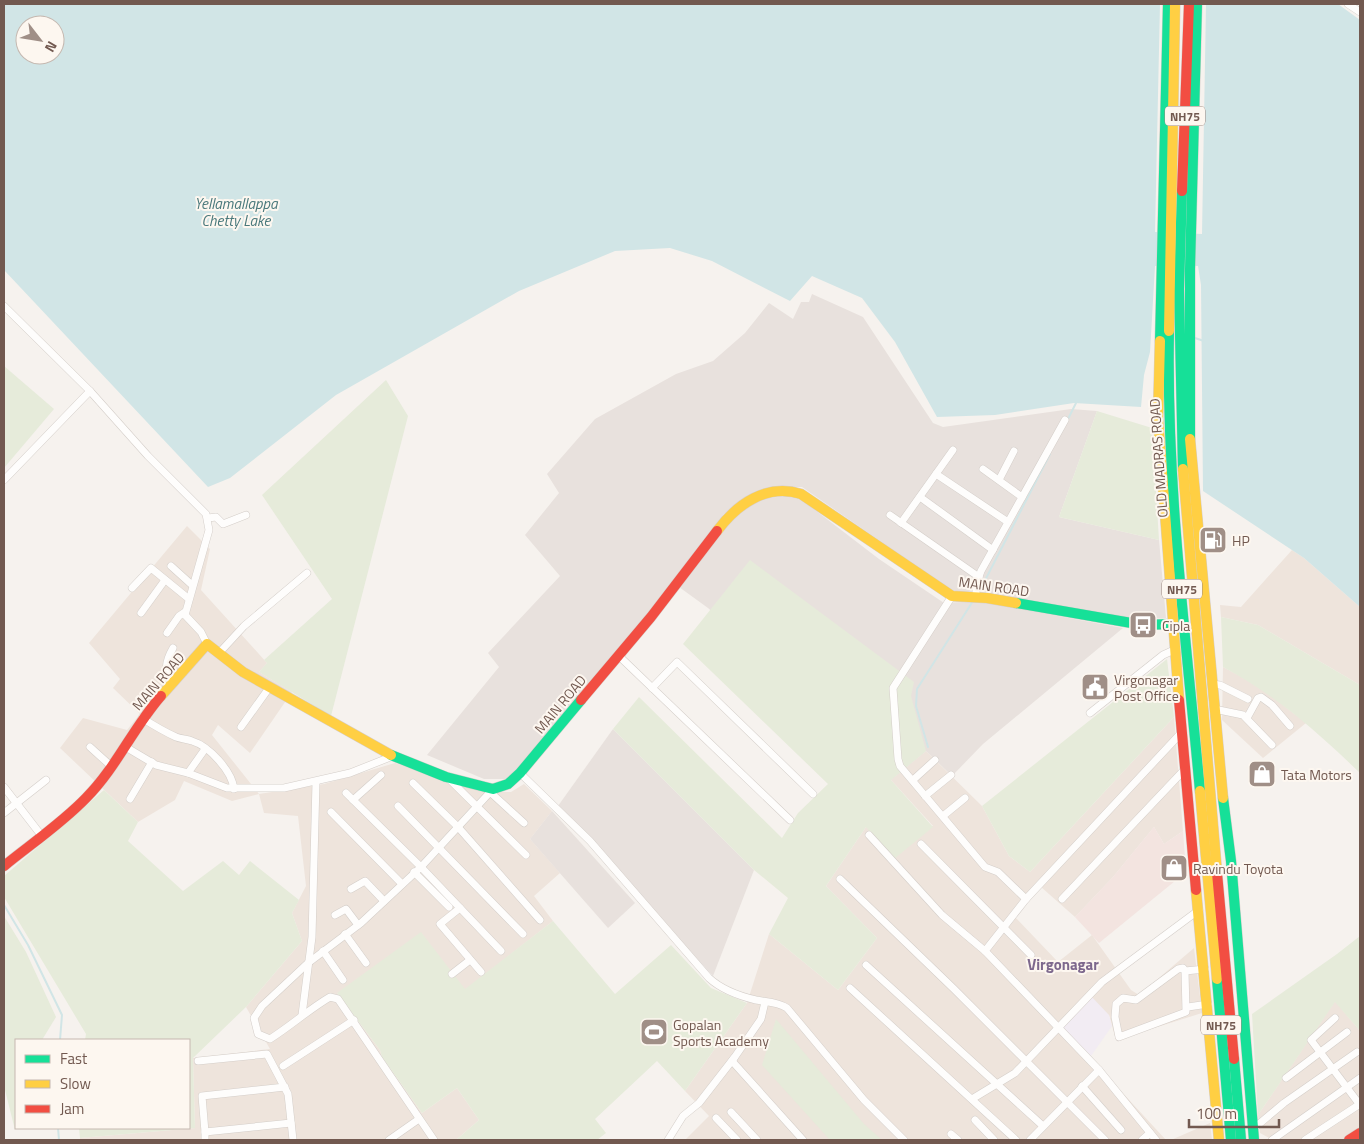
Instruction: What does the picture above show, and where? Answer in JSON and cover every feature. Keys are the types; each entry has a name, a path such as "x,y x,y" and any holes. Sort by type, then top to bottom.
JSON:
{"main road":[{"path":"1168,4 1171,228"},
{"name":"OLD MADRAS ROAD","path":"1175,4 1171,228 1175,269 1182,458 1209,776"},
{"name":"OLD MADRAS ROAD","path":"1171,228 1189,4"},
{"path":"1197,4 1192,225 1175,269 1158,419 1174,650 1200,910 1219,1140"},
{"path":"1175,269 1220,774 1231,861 1256,1137"},
{"name":"OLD MADRAS ROAD","path":"1175,269 1168,391 1171,464 1215,909"},
{"name":"MAIN ROAD","path":"492,791 508,784 520,773 619,656 728,516 741,504 755,497 784,489 800,494 952,596 976,598 1143,625 1172,624"},
{"path":"207,644 220,652 243,672 268,688 393,756 492,791"},
{"name":"MAIN ROAD","path":"4,866 86,798 111,766 142,718 207,644"},
{"path":"1209,776 1220,774"},
{"name":"NH75","path":"1209,776 1215,909 1231,1140"},
{"name":"NH75","path":"1215,909 1241,1140"},
{"path":"1349,1140 1360,1133"}],"street":[{"path":"1348,4 1360,12"},
{"path":"4,306 90,391 148,456 204,511 208,518 209,530 185,612 186,618 204,635 207,644"},
{"path":"4,480 90,391"},
{"path":"976,598 979,577 1065,420"},
{"path":"901,523 953,450"},
{"path":"999,480 1014,451"},
{"path":"983,469 1022,497"},
{"path":"936,474 1008,522"},
{"path":"920,497 993,550"},
{"path":"208,518 216,517 223,524 246,515"},
{"path":"890,515 979,577"},
{"path":"171,566 192,585"},
{"path":"132,588 150,568 188,599"},
{"path":"220,652 244,626 307,573"},
{"path":"141,612 165,580"},
{"path":"952,596 893,688 898,759 900,766 985,867 998,872 1026,899"},
{"path":"167,633 179,616 185,612"},
{"path":"172,685 167,676 166,664 173,648"},
{"path":"1090,713 1163,655 1174,650"},
{"path":"619,656 790,820"},
{"path":"652,688 677,662 813,794"},
{"path":"1212,684 1220,685 1248,699"},
{"path":"241,727 268,688"},
{"path":"1247,718 1261,697 1272,705 1290,726"},
{"path":"1214,709 1240,713 1272,745"},
{"path":"142,718 175,737 192,741 206,748 231,778 234,788"},
{"path":"985,951 1026,899 1183,732"},
{"path":"124,746 152,762 188,773 214,785 234,788 284,788 316,782 338,774 360,770 393,756"},
{"path":"90,747 111,766"},
{"path":"188,773 206,748"},
{"path":"913,780 935,760"},
{"path":"130,799 152,762"},
{"path":"1062,899 1186,768"},
{"path":"520,773 590,841 710,978 729,991 787,1008 864,1100 904,1140"},
{"path":"925,796 951,774"},
{"path":"353,800 381,775"},
{"path":"446,776 526,855"},
{"path":"4,813 46,780"},
{"path":"302,1015 312,937 316,782"},
{"path":"413,783 458,827 540,920"},
{"path":"4,787 41,835"},
{"path":"434,1140 344,1005 333,996 302,1015 295,1023 270,1039 258,1034 254,1023 256,1013 308,963 358,925 421,867 492,791 524,823"},
{"path":"346,793 421,867 500,951"},
{"path":"943,816 965,798"},
{"path":"398,806 523,934"},
{"path":"330,812 402,884"},
{"path":"869,835 942,915 985,951 1099,1070 1156,1140"},
{"path":"921,844 1031,954"},
{"path":"414,872 449,907"},
{"path":"840,879 1067,1100 1105,1140"},
{"path":"351,889 365,881 384,901"},
{"path":"460,908 440,924 481,972"},
{"path":"334,915 346,909 358,925"},
{"path":"972,1100 999,1085 1026,1062 1102,982 1200,910"},
{"path":"345,934 366,963"},
{"path":"323,951 343,980"},
{"path":"452,974 470,960"},
{"path":"866,965 1043,1126"},
{"path":"1183,968 1185,972 1188,1007 1184,1013 1119,1037 1115,1017 1116,1004 1123,998 1136,1000 1178,969 1183,968"},
{"path":"1185,972 1204,969"},
{"path":"850,988 1016,1140"},
{"path":"668,1140 683,1116 699,1103 734,1058 761,1019 765,1002"},
{"path":"1188,1007 1208,1004"},
{"path":"1305,1140 1360,1104 1312,1043 1312,1037 1336,1018"},
{"path":"283,1066 354,1020"},
{"path":"1286,1078 1347,1032"},
{"path":"1256,1137 1284,1103 1357,1052"},
{"path":"198,1061 267,1054 288,1094 293,1140"},
{"path":"734,1058 732,1061 803,1140"},
{"path":"1030,1140 1067,1100 1099,1070"},
{"path":"1272,1140 1360,1078"},
{"path":"1082,1086 1121,1130"},
{"path":"205,1140 202,1096 285,1087"},
{"path":"731,1112 757,1140"},
{"path":"716,1118 737,1140"},
{"path":"390,1140 419,1119"},
{"path":"974,1120 994,1140"},
{"path":"205,1132 291,1123"},
{"path":"1142,1140 1150,1133"},
{"path":"950,1134 958,1140"}],"shaded area":[{"path":"812,294 863,317 933,423 943,427 1071,409 1097,411 1059,517 1159,540 1166,618 1140,619 980,591 954,592 802,487 784,487 724,514 659,601 510,779 484,779 427,755 499,667 488,653 560,576 525,535 559,493 547,474 595,419 676,374 713,361 745,333 769,303 793,319 801,302 809,302"},
{"path":"786,496 802,500 879,559 944,603 977,601 1123,628 983,744 952,776 926,751 891,780 863,749 708,608 679,587 730,517 758,499"},
{"path":"187,526 210,549 201,590 267,663 259,672 292,692 250,753 218,725 212,735 259,794 232,801 184,781 175,800 138,822 60,748 83,718 127,730 140,714 113,688 120,679 89,643"},
{"path":"1292,550 1304,558 1360,607 1360,685 1258,625 1221,617 1220,605 1241,607"},
{"path":"1223,667 1259,686 1306,723 1263,758 1222,720"},
{"path":"1174,717 1183,831 1164,844 1154,827 1113,877 1075,917 1041,887 1015,917 1058,962 1092,935 1131,990 1139,995 1194,948 1202,1013 1116,1040 1109,1015 1061,1026 1166,1140 685,1140 709,1116 685,1091 747,1003 769,934 838,990 877,938 826,886 866,827 933,826 891,780 926,751 982,806 1009,856 1030,872"},
{"path":"613,729 754,870 713,976 558,806"},
{"path":"395,763 482,792 511,792 524,784 552,811 530,839 560,873 534,896 553,921 465,990 337,993 380,1050 382,1057 422,1113 457,1088 479,1120 456,1140 80,1140 80,1138 195,1128 193,1058 270,1049 246,1007 302,941 292,913 306,886 298,816 264,813 259,794 324,784"},
{"path":"552,811 635,903 608,928 530,839"},
{"path":"1154,827 1164,844 1183,831 1186,872 1099,943 1075,917 1113,877"},
{"path":"1091,996 1109,1015 1112,1026 1091,1056 1061,1026"},
{"path":"1335,1001 1360,1031 1360,1129 1345,1140 1273,1140 1260,1133 1258,1115"},
{"path":"1210,1123 1212,1140 1171,1140"}],"green space":[{"path":"4,366 54,409 4,468"},
{"path":"386,380 408,416 331,716 259,672 267,663 264,660 332,599 262,495"},
{"path":"1097,411 1152,428 1159,540 1059,517"},
{"path":"750,560 914,682 911,696 926,751 891,780 933,827 894,859 866,827 826,886 877,938 838,990 769,934 788,898 754,870 613,729 639,697 782,838 798,813 828,784 683,644"},
{"path":"1221,617 1258,625 1360,685 1360,773 1295,715 1243,678 1223,667"},
{"path":"1167,659 1174,717 1030,872 1009,856 982,806"},
{"path":"104,790 138,822 128,841 183,891 223,861 239,875 250,861 299,900 292,913 302,941 246,1007 193,1058 195,1128 190,1128 190,1039 85,1039 86,1034 4,897 4,876"},
{"path":"4,916 26,952 56,1017 43,1039 15,1039 15,1130 4,1086"},
{"path":"553,921 615,994 671,945 711,988 747,1003 685,1091 657,1061 595,1119 606,1133 597,1140 456,1140 479,1120 457,1088 422,1113 382,1057 380,1050 337,993 421,932 465,989"},
{"path":"1360,936 1360,1031 1335,1002 1258,1115 1252,1014"},
{"path":"776,1019 864,1124 882,1140 830,1140 762,1065"},
{"path":"79,1129 184,1129 80,1138"}],"water":[{"name":"Yellamallappa Chetty Lake","path":"4,4 1160,4 1155,232 1202,234 1206,4 1338,4 1360,20 1360,607 1304,558 1203,491 1201,285 1198,266 1155,266 1150,352 1144,375 1141,407 1074,403 995,415 937,417 895,342 862,298 812,276 790,301 712,261 670,248 615,251 519,291 336,395 230,478 208,487 4,270"}],"waterway":[{"path":"1195,338 1204,341"},
{"path":"1068,419 1077,401"},
{"path":"979,592 1050,454"},
{"path":"928,747 916,706 917,689 973,601"},
{"path":"4,905 28,945 62,1015 60,1039"},
{"path":"58,1129 59,1140"}],"traffic: fast":[{"path":"1160,341 1168,4"},
{"path":"1190,439 1190,269 1197,4"},
{"path":"1182,191 1179,289 1183,469"},
{"path":"1169,331 1169,389 1174,504 1200,791"},
{"path":"1016,603 1143,625 1172,624"},
{"path":"391,755 446,777 493,789 508,784 520,773 581,700"},
{"path":"1223,798 1231,861 1254,1140"},
{"path":"1217,979 1231,1140"},
{"path":"1234,1059 1241,1140"}],"traffic: slow":[{"path":"1169,331 1175,4"},
{"path":"1160,341 1158,419 1179,700"},
{"path":"1190,439 1223,798"},
{"path":"1183,469 1217,873"},
{"path":"717,531 734,512 754,498 776,491 801,494 952,596 987,598 1016,603"},
{"path":"161,696 207,644 243,672 391,755"},
{"path":"1200,791 1217,979"},
{"path":"1196,890 1219,1140"}],"traffic: jam":[{"path":"1182,191 1189,4"},
{"path":"581,700 651,617 717,531"},
{"path":"4,866 57,825 86,798 106,774 161,696"},
{"path":"1179,700 1196,890"},
{"path":"1217,873 1234,1059"},
{"path":"1349,1140 1360,1133"}],"place":[{"name":"HP","path":"1213,540"},
{"name":"Cipla","path":"1143,625"},
{"name":"Virgonagar Post Office","path":"1095,687"},
{"name":"Tata Motors","path":"1262,774"},
{"name":"Ravindu Toyota","path":"1174,868"},
{"name":"Gopalan Sports Academy","path":"654,1032"}],"district":[{"name":"Virgonagar","path":"1063,964"}]}
